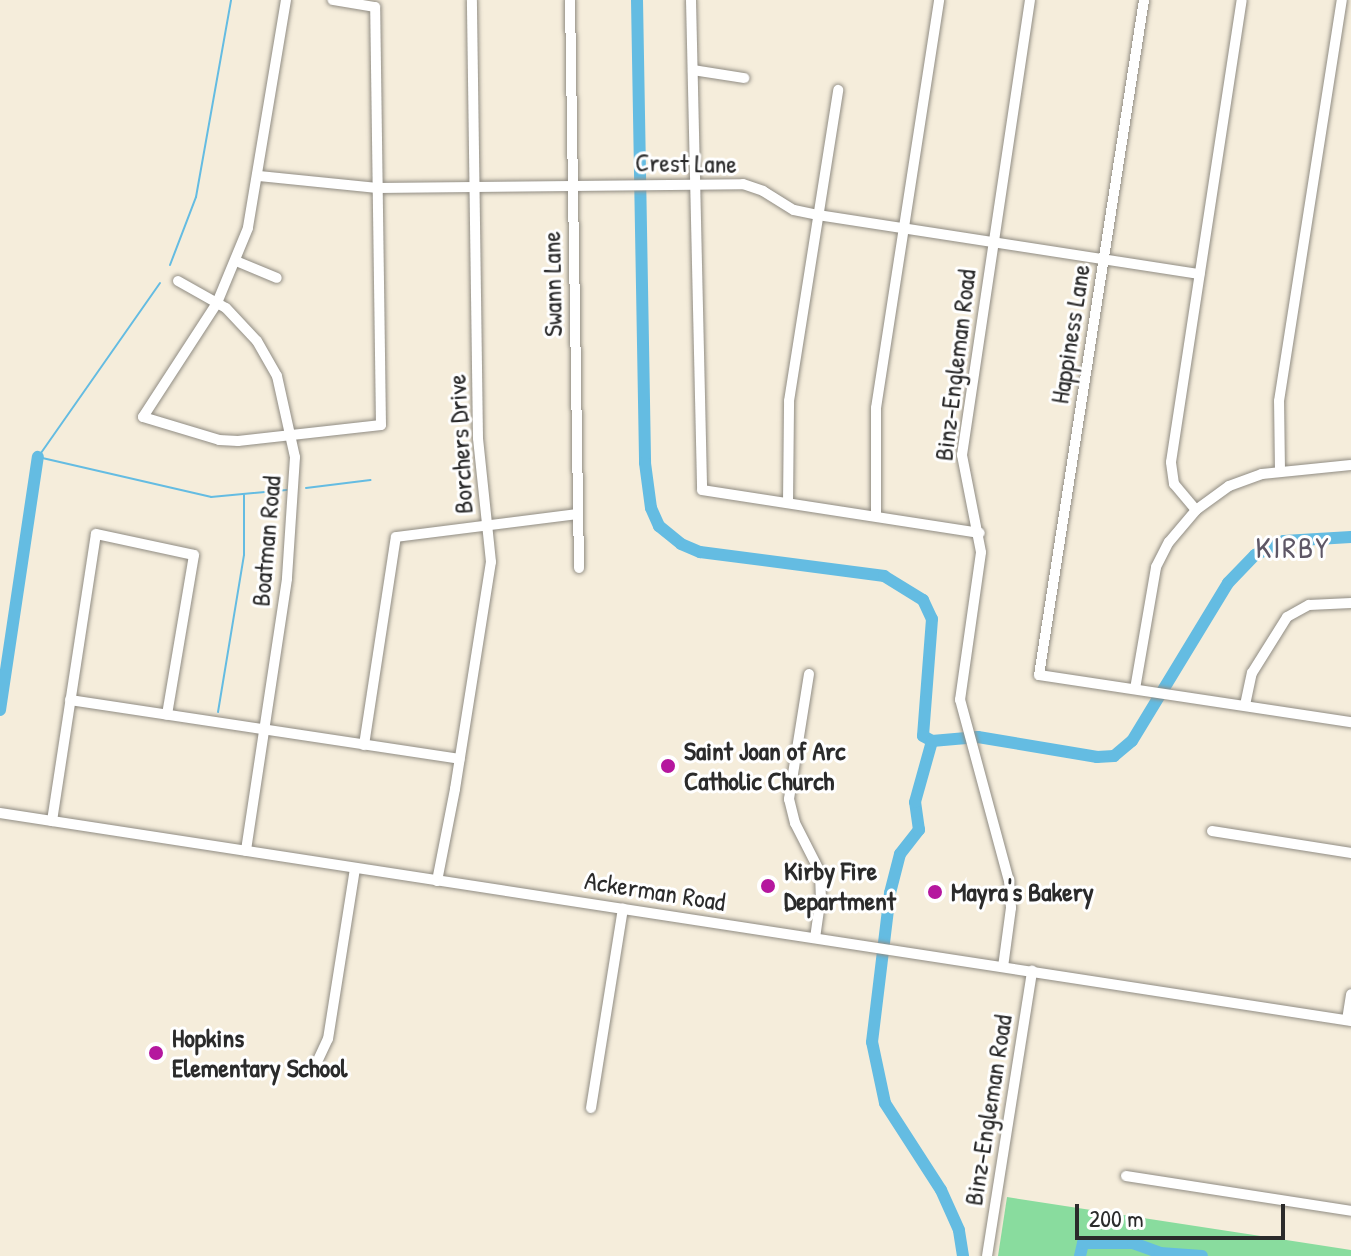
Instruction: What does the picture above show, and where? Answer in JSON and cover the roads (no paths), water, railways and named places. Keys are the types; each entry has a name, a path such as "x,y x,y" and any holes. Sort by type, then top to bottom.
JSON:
{"street":[{"path":"286,0 248,228 217,303 143,417 228,441 381,425 375,7 333,0"},
{"name":"Borchers Drive","path":"437,881 491,562 478,438 472,0"},
{"name":"Swann Lane","path":"570,0 579,568"},
{"path":"691,0 702,490 980,533"},
{"path":"876,516 874,420 939,0"},
{"name":"Binz-Engleman Road","path":"1003,967 1011,908 1009,881 963,721 960,688 980,571 980,533 964,479 962,455 1030,0"},
{"name":"Happiness Lane","path":"1138,689 1039,675 1144,0"},
{"path":"1196,510 1174,484 1171,462 1242,0"},
{"path":"1280,470 1279,401 1342,0"},
{"path":"693,70 744,78"},
{"path":"788,503 789,401 838,90"},
{"name":"Crest Lane","path":"259,176 377,188 625,184 750,186 794,210 818,215 1199,274"},
{"path":"236,261 277,278"},
{"name":"Boatman Road","path":"178,281 217,303 244,325 270,361 296,469 291,544 246,851"},
{"path":"1351,465 1280,470 1229,486 1196,510 1169,542 1156,567 1138,689 1351,722"},
{"path":"364,745 396,537 577,514"},
{"path":"52,821 96,534 194,555 167,715"},
{"path":"1245,705 1252,673 1287,617 1309,605 1351,603"},
{"path":"809,674 789,799 795,823 820,872 821,896 815,938"},
{"path":"70,700 460,759"},
{"name":"Ackerman Road","path":"0,813 1349,1020"},
{"path":"1212,831 1351,853"},
{"path":"318,1060 328,1039 355,868"},
{"path":"591,1108 623,909"},
{"name":"Binz-Engleman Road","path":"987,1256 1032,971"},
{"path":"1349,1020 1351,994"},
{"path":"1126,1176 1351,1211"}],"waterway":[{"path":"170,265 196,197 231,0"},
{"path":"637,0 645,463 651,508 659,526 681,544 700,552 884,576 923,600 932,619 923,736 932,741"},
{"path":"160,283 38,457 211,497 287,490"},
{"path":"0,710 38,457"},
{"path":"306,488 371,480"},
{"path":"218,712 244,555 244,495"},
{"path":"963,1256 959,1230 941,1190 885,1103 872,1042 890,893 900,854 919,830 915,802 932,741 978,737 1097,757 1114,756 1132,741 1228,583 1255,555 1284,541 1351,537"},
{"path":"1080,1256 1083,1243 1133,1243 1160,1253 1202,1256"}],"place":[{"name":"Saint Joan of Arc Catholic Church","path":"668,766"},
{"name":"Kirby Fire Department","path":"768,886"},
{"name":"Mayra's Bakery","path":"935,892"},
{"name":"Hopkins Elementary School","path":"156,1053"}],"district":[{"name":"KIRBY","path":"1293,547"}]}
